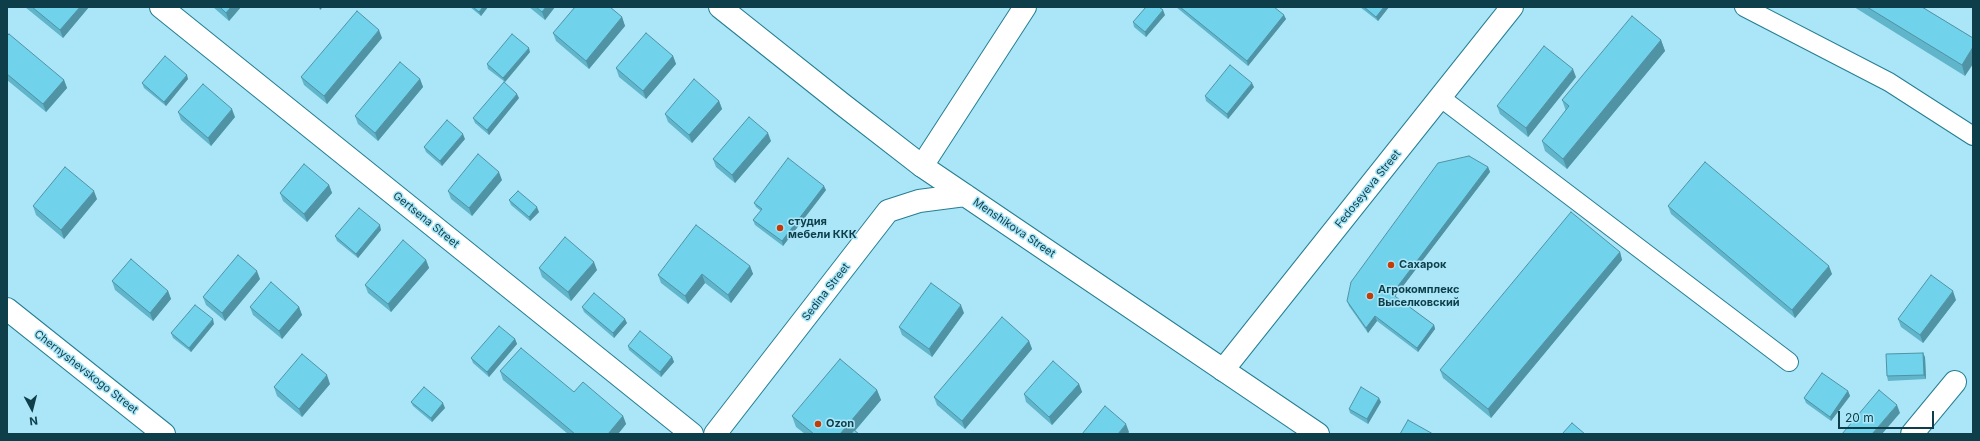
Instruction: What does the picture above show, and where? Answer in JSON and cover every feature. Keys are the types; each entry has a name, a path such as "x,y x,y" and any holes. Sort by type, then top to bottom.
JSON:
{"street":[{"name":"Gertsena Street","path":"161,7 692,434"},
{"name":"Menshikova Street","path":"720,7 922,166 1318,434"},
{"path":"922,166 1025,7"},
{"name":"Fedoseyeva Street","path":"1223,370 1512,7"},
{"name":"Sedina Street","path":"715,434 888,211 920,200 965,195"},
{"name":"Chernyshevskogo Street","path":"7,309 164,434"},
{"path":"1912,434 1955,382"}],"lane":[{"path":"1744,7 1888,82 1973,136"},
{"path":"1441,98 1789,362"}],"building":[{"path":"32,7 80,7 60,30"},
{"path":"220,7 231,7 226,13"},
{"path":"473,7 483,7 479,12"},
{"path":"536,7 546,7 542,12"},
{"path":"575,7 610,7 622,17 586,61 553,33"},
{"path":"1146,7 1159,7 1163,10 1145,32 1133,22"},
{"path":"1180,7 1274,7 1284,15 1247,61"},
{"path":"1364,7 1384,7 1376,17"},
{"path":"1867,7 1922,7 1973,38 1973,47 1962,65"},
{"path":"357,11 379,30 324,96 301,77"},
{"path":"1632,16 1661,40 1563,159 1542,141 1569,106 1562,100"},
{"path":"646,33 673,56 643,91 616,68"},
{"path":"9,34 64,80 43,104 7,74 7,36"},
{"path":"512,34 529,48 503,78 487,64"},
{"path":"1544,46 1573,69 1526,128 1497,106"},
{"path":"165,56 187,75 164,102 142,83"},
{"path":"400,62 420,79 375,133 355,116"},
{"path":"1230,65 1252,83 1227,114 1205,96"},
{"path":"694,79 719,101 689,135 665,114"},
{"path":"504,82 517,94 487,130 473,118"},
{"path":"203,84 232,109 208,138 178,112"},
{"path":"749,117 768,133 732,175 713,159"},
{"path":"447,120 463,134 440,161 424,147"},
{"path":"478,154 499,172 469,208 448,191"},
{"path":"1469,156 1488,167 1392,294 1434,325 1417,348 1375,316 1366,328 1347,301 1351,282 1438,163"},
{"path":"788,158 824,186 782,241 753,220 762,209 754,203"},
{"path":"1705,162 1829,266 1792,310 1668,206"},
{"path":"304,164 329,185 304,214 280,193"},
{"path":"65,167 94,191 61,230 33,206"},
{"path":"518,191 537,207 529,217 509,200"},
{"path":"359,208 380,225 356,254 335,236"},
{"path":"1571,212 1620,252 1488,409 1440,370"},
{"path":"696,225 750,266 728,295 702,274 685,296 658,275"},
{"path":"565,237 594,262 568,292 539,268"},
{"path":"403,240 426,260 388,304 365,285"},
{"path":"238,255 257,271 222,313 203,297"},
{"path":"131,259 168,291 150,313 112,281"},
{"path":"1931,275 1953,291 1920,335 1898,319"},
{"path":"271,282 299,307 279,331 250,307"},
{"path":"931,283 961,305 929,349 899,327"},
{"path":"594,293 625,319 613,333 582,307"},
{"path":"195,305 213,319 189,348 171,333"},
{"path":"1002,317 1029,341 962,421 934,397"},
{"path":"499,326 515,339 487,372 471,358"},
{"path":"640,331 672,357 660,372 628,346"},
{"path":"521,348 574,392 583,382 623,416 608,434 575,434 500,371"},
{"path":"1923,353 1924,375 1887,376 1886,354"},
{"path":"302,354 327,375 299,409 274,387"},
{"path":"840,359 877,390 840,434 814,434 792,416"},
{"path":"1053,361 1079,384 1049,417 1024,394"},
{"path":"1822,373 1848,391 1830,417 1804,398"},
{"path":"424,387 443,403 431,418 411,402"},
{"path":"1361,387 1379,398 1367,419 1349,409"},
{"path":"1879,390 1897,405 1872,434 1842,434"},
{"path":"1105,406 1126,424 1118,434 1082,434"},
{"path":"1408,420 1433,434 1400,434"},
{"path":"1572,423 1585,434 1562,434"},
{"path":"854,430 859,434 851,434"}],"place":[{"name":"студия мебели ККК","path":"780,228"},
{"name":"Сахарок","path":"1391,265"},
{"name":"Агрокомплекс Выселковский","path":"1370,296"},
{"name":"Ozon","path":"818,424"}]}
